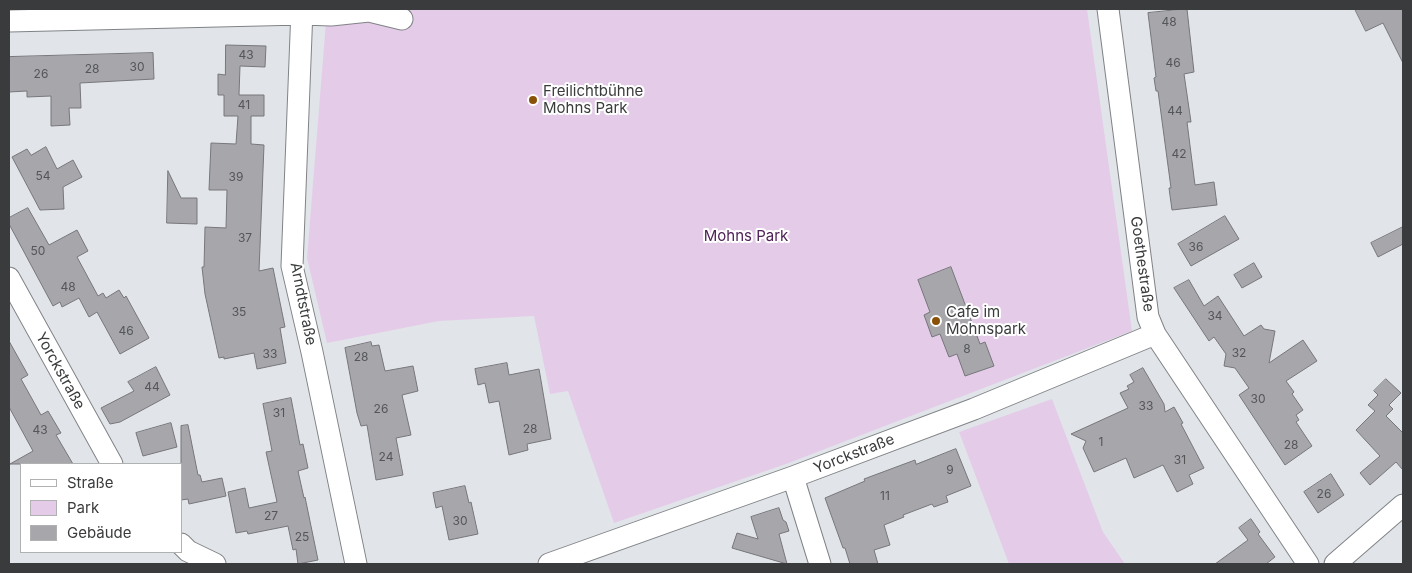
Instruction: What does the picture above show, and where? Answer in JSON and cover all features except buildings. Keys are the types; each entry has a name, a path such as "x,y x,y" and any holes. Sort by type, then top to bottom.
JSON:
{"street":[{"name":"Goethestraße","path":"1108,9 1148,316 1155,334 1308,564"},
{"path":"9,21 79,14 302,11 331,15 369,10 402,19"},
{"name":"Arndtstraße","path":"302,11 292,266 356,564"},
{"name":"Yorckstraße","path":"9,278 111,463"},
{"name":"Yorckstraße","path":"550,564 793,477 974,409 1155,334"},
{"path":"793,477 820,564"},
{"path":"1335,564 1403,505"},
{"path":"183,553 215,564"}],"green space":[{"name":"Mohns Park","path":"327,9 1087,9 1132,331 786,464 614,523 568,391 550,394 534,316 439,321 327,343 307,258"},
{"path":"1052,399 1103,532 1125,564 1009,564 959,432"}],"place":[{"name":"Freilichtbühne Mohns Park","path":"533,100"},
{"name":"Cafe im Mohnspark","path":"936,321"}]}
